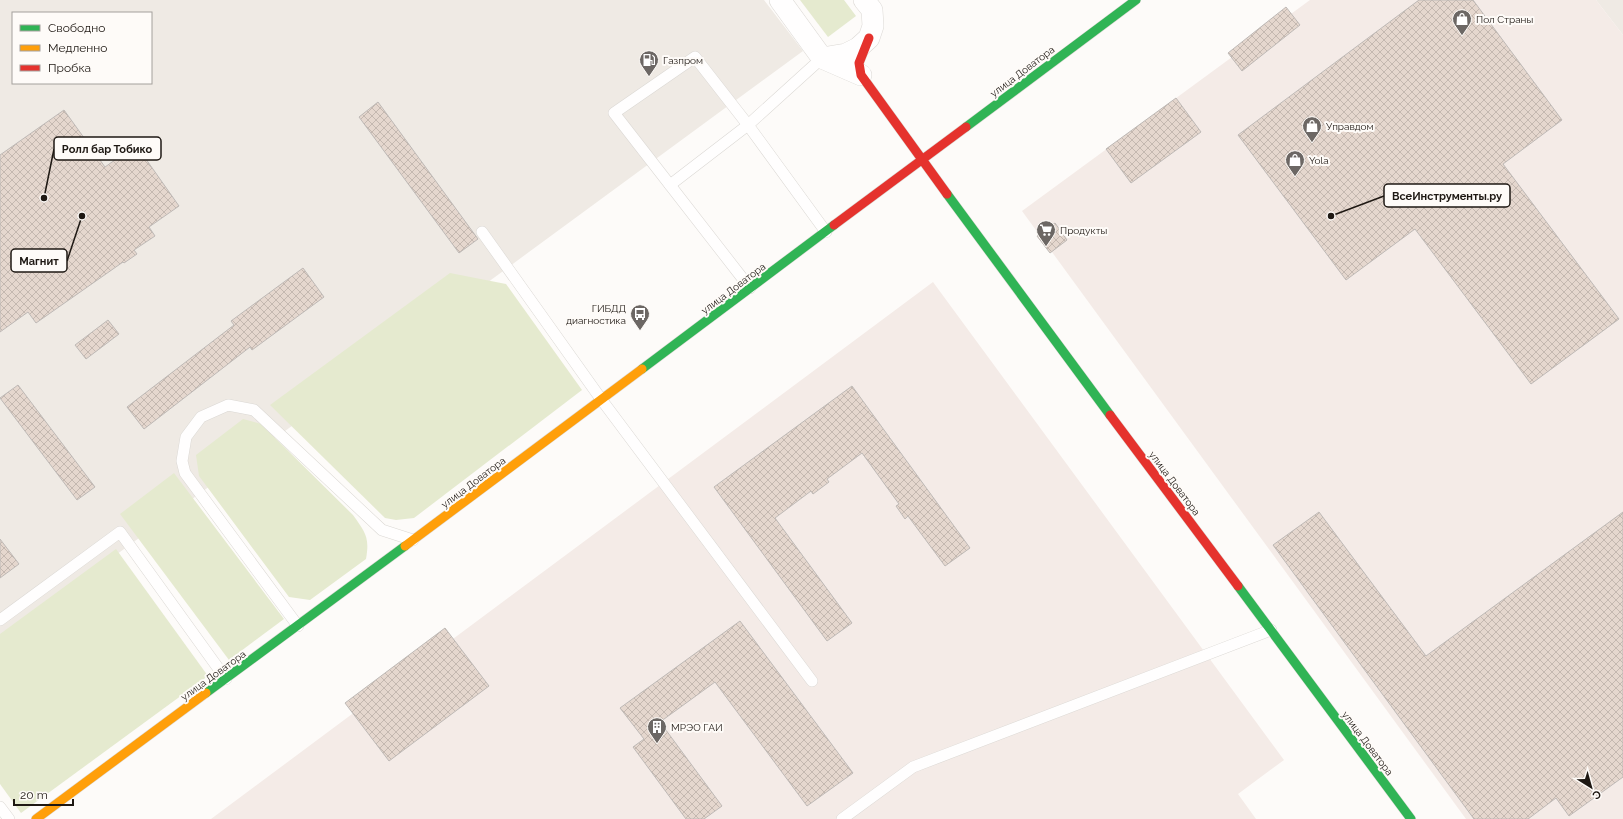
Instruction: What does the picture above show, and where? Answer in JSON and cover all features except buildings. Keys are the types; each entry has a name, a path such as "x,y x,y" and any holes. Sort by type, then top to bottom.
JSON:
{"street":[{"path":"780,0 822,58 861,75"},
{"name":"улица Доватора","path":"36,819 414,540 1136,0"},
{"path":"868,5 873,26 859,63 861,75 922,160"},
{"path":"822,58 846,54 858,48 869,38"},
{"name":"улица Доватора","path":"922,160 1411,819"}],"lane":[{"path":"750,288 614,114 695,57 748,125 826,232"},
{"path":"670,185 748,125 822,58"},
{"path":"482,232 601,399 812,681"},
{"path":"298,626 185,472 182,461 186,437 201,417 228,405 254,410 382,530 414,540"},
{"path":"0,620 120,532 226,679"},
{"path":"842,819 913,767 1271,630"},
{"path":"0,807 9,819"}],"shaded area":[{"path":"0,0 764,0 803,51 0,640"},
{"path":"1310,0 1596,0 1623,35 1623,819 1466,819 1022,211"},
{"path":"1596,0 1623,0 1623,35"},
{"path":"933,282 1284,760 1238,794 1256,819 211,819"}],"green space":[{"path":"800,0 844,0 856,16 828,37"},
{"path":"450,273 506,284 582,390 414,518 396,520 385,518 270,405"},
{"path":"243,419 261,424 353,515 366,535 366,559 310,600 289,597 199,476 196,455"},
{"path":"174,473 284,619 229,660 120,514"},
{"path":"116,549 208,676 21,813 0,784 0,634"}],"traffic: fast":[{"path":"966,127 1136,0"},
{"path":"947,194 1110,415"},
{"path":"642,369 834,225"},
{"path":"206,693 405,546"},
{"path":"1238,586 1411,819"}],"traffic: slow":[{"path":"405,546 642,369"},
{"path":"36,819 206,693"}],"traffic: jam":[{"path":"869,38 859,63 861,75 947,194"},
{"path":"834,225 966,127"},
{"path":"1110,415 1238,586"}],"place":[{"name":"Пол Страны","path":"1462,36"},
{"name":"Газпром","path":"649,77"},
{"name":"Управдом","path":"1312,143"},
{"name":"Yola","path":"1295,177"},
{"name":"Ролл бар Тобико","path":"44,198"},
{"name":"Магнит","path":"82,216"},
{"name":"ВсеИнструменты.ру","path":"1331,216"},
{"name":"Продукты","path":"1046,247"},
{"name":"ГИБДД диагностика","path":"640,331"},
{"name":"МРЭО ГАИ","path":"657,744"}]}
